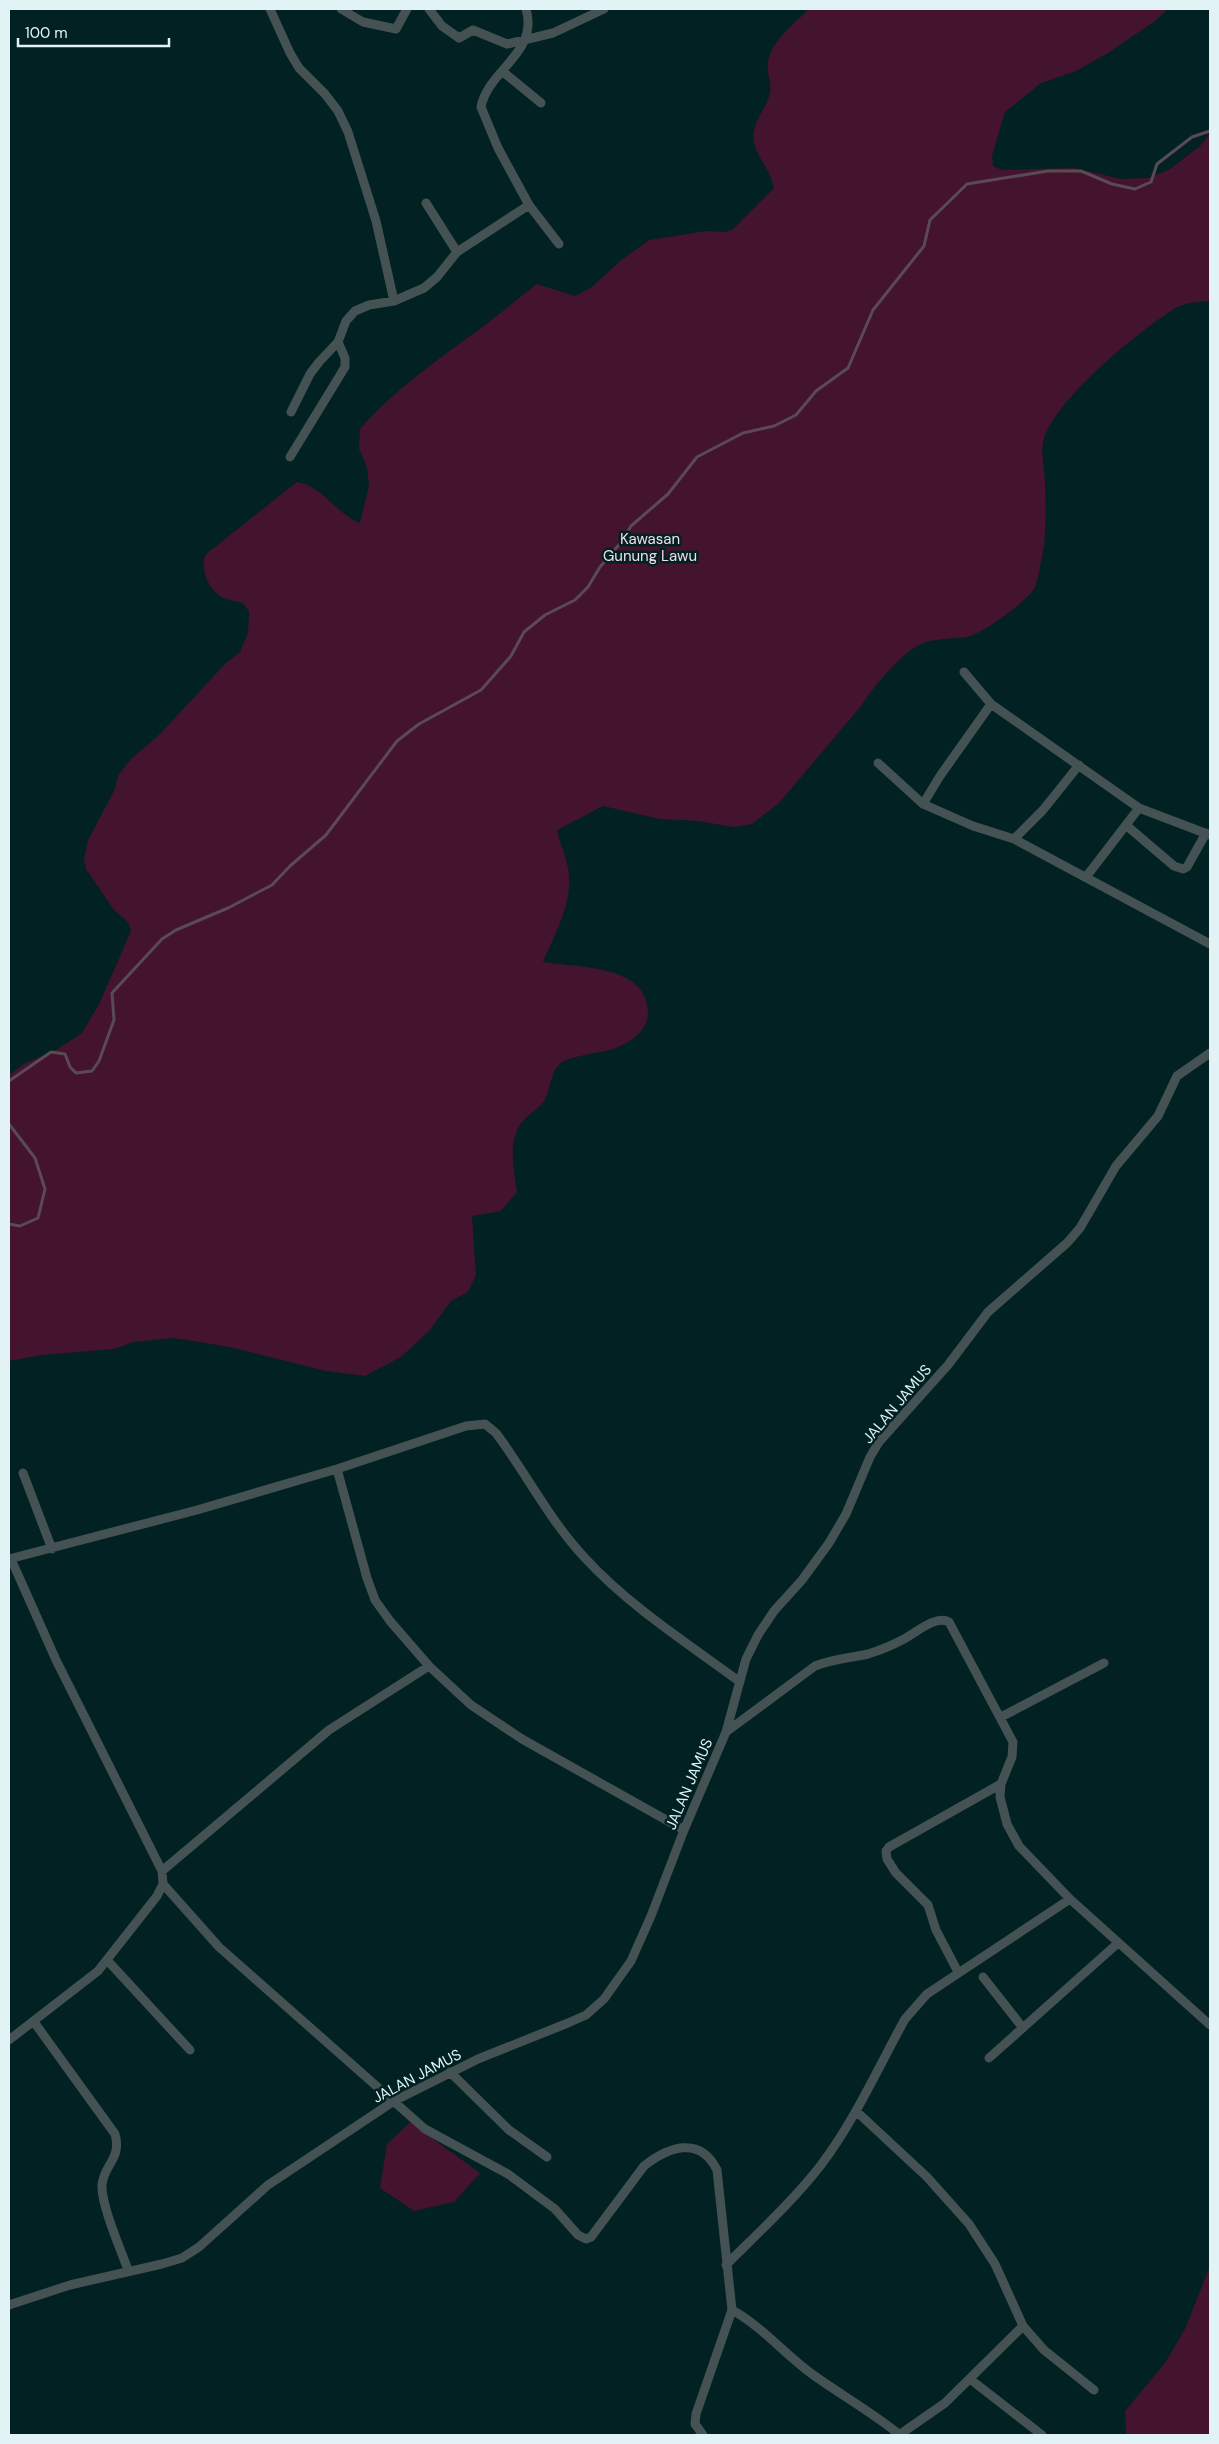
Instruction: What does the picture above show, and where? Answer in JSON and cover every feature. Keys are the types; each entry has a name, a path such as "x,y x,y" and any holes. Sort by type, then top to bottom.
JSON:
{"street":[{"path":"270,9 299,68 326,94 338,111 348,132 376,221 394,300"},
{"path":"341,9 363,22 396,29 407,9"},
{"path":"429,9 442,26 459,38 473,30 507,44 537,39 554,33 604,9"},
{"path":"526,9 526,40 486,93 481,107 498,148 529,206 559,244"},
{"path":"502,72 541,103"},
{"path":"426,202 457,252"},
{"path":"291,412 319,362 338,342 346,321 355,311 394,300 424,288 437,277 457,252 529,206"},
{"path":"290,456 345,367 346,358 338,342"},
{"path":"964,672 991,704 1139,808 1208,834 1187,867 1183,869 1174,866 1127,826"},
{"path":"923,804 940,776 991,704"},
{"path":"878,763 923,804 974,826 1014,839 1210,944"},
{"path":"1014,839 1043,810 1079,765"},
{"path":"1086,876 1127,826 1139,808"},
{"name":"JALAN JAMUS","path":"9,2305 70,2285 182,2258 199,2247 268,2185 394,2101 450,2072 568,2023 586,2014 604,1999 631,1961 654,1908 684,1830 726,1732 746,1659 758,1635 829,1544 846,1514 870,1457 879,1442 948,1365 988,1312 1067,1243 1080,1228 1116,1166 1158,1116 1177,1076 1210,1053"},
{"path":"9,2040 89,1979 107,1960 157,1896 163,1884 162,1871 56,1660 10,1559 197,1510 337,1469 466,1426 485,1424 496,1433 583,1556 609,1583 740,1682"},
{"path":"337,1469 367,1578 376,1600 390,1621 430,1666 471,1704 522,1739 684,1830"},
{"path":"23,1473 52,1549"},
{"path":"726,1732 816,1666 829,1661 867,1654 884,1648 935,1621 945,1620 953,1626 1013,1742 1013,1749 1002,1784 1002,1805 1014,1838 1019,1846 1070,1899 1118,1944 1210,2025"},
{"path":"1001,1717 1104,1663"},
{"path":"162,1871 329,1730 430,1666"},
{"path":"958,1972 936,1930 928,1905 896,1873 887,1859 886,1852 889,1847 1002,1784"},
{"path":"163,1884 219,1948 425,2129 508,2174 529,2188 555,2209 578,2235 586,2239 599,2229 644,2166 654,2158 670,2150 685,2148 704,2152 712,2160 717,2170 732,2310 696,2414 695,2424 703,2435"},
{"path":"726,2265 807,2182 856,2111 905,2018 928,1994 958,1972 1070,1899"},
{"path":"989,2058 1118,1944"},
{"path":"107,1960 190,2050"},
{"path":"983,1977 1023,2028"},
{"path":"34,2022 115,2134 118,2146 102,2184 103,2197 128,2270"},
{"path":"450,2072 509,2130 546,2157"},
{"path":"856,2111 926,2177 969,2224 995,2264 1023,2326 1044,2350 1094,2390"},
{"path":"732,2310 760,2328 812,2374 861,2406 900,2435 925,2418 970,2379 1023,2326"},
{"path":"970,2379 1042,2435"}],"green space":[{"name":"Kawasan Gunung Lawu","path":"809,9 1168,9 1155,21 1108,53 1076,71 1041,83 1005,112 992,156 993,166 1001,170 1074,168 1121,179 1149,178 1170,169 1200,146 1210,133 1210,301 1182,305 1140,333 1098,369 1062,408 1049,427 1042,448 1046,502 1044,545 1037,581 1030,594 1003,617 974,635 936,640 912,649 880,681 779,803 752,824 734,827 698,821 660,819 603,806 557,830 567,864 569,889 559,927 543,962 609,971 624,977 637,986 645,998 648,1014 647,1020 637,1036 621,1046 571,1058 557,1067 544,1101 522,1122 514,1138 513,1165 517,1192 501,1211 472,1216 476,1275 468,1292 451,1301 429,1331 401,1357 365,1376 326,1371 230,1347 173,1338 133,1342 114,1349 42,1355 9,1361 9,1075 24,1064 56,1050 82,1033 99,1004 131,931 128,922 114,910 86,869 84,860 88,840 114,791 119,774 131,759 159,735 225,664 240,652 248,633 249,612 244,604 224,598 214,591 210,585 204,566 206,554 297,482 322,494 351,519 360,523 369,486 367,467 359,449 360,429 387,401 416,377 537,284 575,296 592,287 620,261 649,240 706,231 725,232 733,229 774,188 754,143 754,130 770,93 768,62 770,54 784,33"},
{"path":"410,2122 480,2173 454,2202 414,2211 380,2188 387,2144"},
{"path":"1210,2266 1210,2435 1126,2435 1125,2411 1165,2363 1185,2329"}],"waterway":[{"path":"9,1081 51,1052 65,1054 70,1067 76,1073 92,1071 99,1061 114,1020 112,993 162,939 176,930 228,908 272,885 290,866 326,835 397,741 419,724 481,690 511,656 524,632 545,615 575,600 588,587 600,567 623,540 631,526 668,494 697,457 743,433 774,426 796,415 816,391 848,368 873,310 924,246 930,220 967,184 1048,171 1081,171 1112,184 1135,189 1151,182 1157,164 1192,137 1210,131"},
{"path":"9,1124 35,1158 45,1189 38,1218 20,1226 9,1224"}]}
